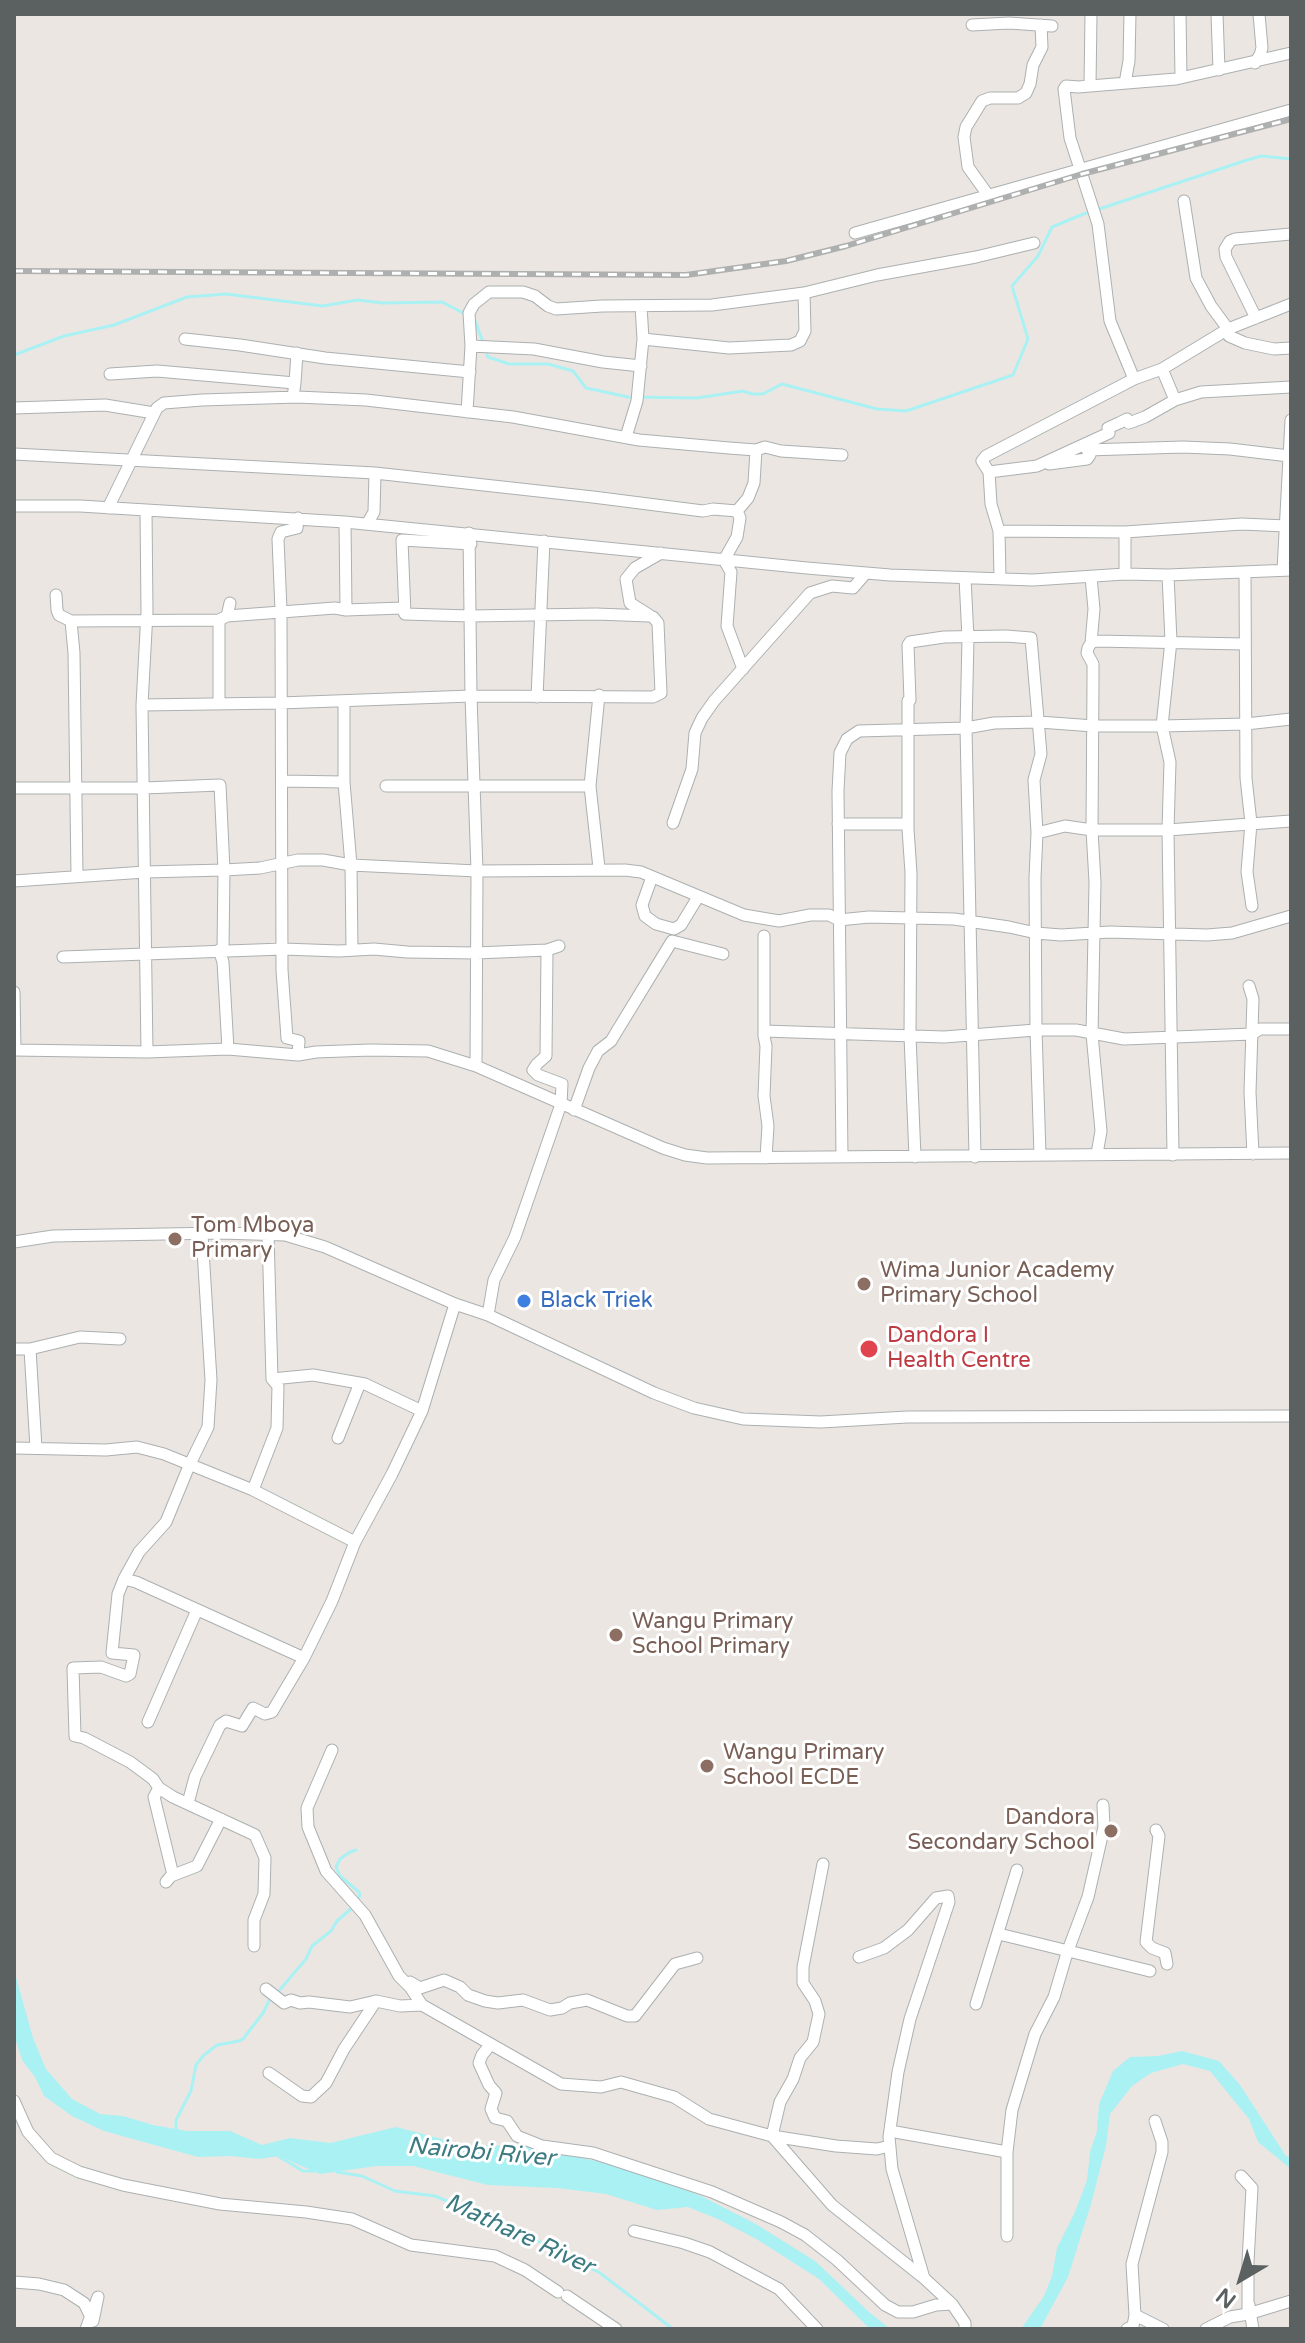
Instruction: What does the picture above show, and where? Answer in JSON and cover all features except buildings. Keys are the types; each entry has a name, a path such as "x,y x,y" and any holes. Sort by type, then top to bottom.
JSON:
{"street":[{"path":"1090,86 1091,14"},
{"path":"1125,83 1130,14"},
{"path":"1180,14 1181,78"},
{"path":"1217,14 1219,70"},
{"path":"1255,63 1262,48 1259,14"},
{"path":"972,25 1046,26 1026,93 1018,98 982,101 966,127 964,137 968,167 988,195"},
{"path":"1134,379 1110,321 1094,214 1067,124 1064,89 1066,86 1181,78 1255,63 1290,50"},
{"path":"855,233 1291,110"},
{"path":"1184,201 1196,278 1232,339 1274,349 1291,348"},
{"path":"1256,318 1225,249 1235,239 1291,234"},
{"path":"467,412 471,346 469,313 474,304 489,292 523,292 556,309 712,305 804,293 900,269 976,257 1034,243"},
{"path":"643,339 729,348 791,345 800,341 805,331 804,293"},
{"path":"1000,578 999,531 991,504 989,472 982,461 986,456 1134,379 1162,369 1228,329 1291,304"},
{"path":"626,437 637,401 643,339 641,306"},
{"path":"185,339 325,358 470,372"},
{"path":"471,346 534,349 641,366"},
{"path":"293,397 297,353"},
{"path":"1162,369 1175,400"},
{"path":"110,374 157,371 295,383"},
{"path":"989,472 1037,466 1087,447 1109,433 1108,428 1127,419 1129,423 1145,417 1175,400 1211,391 1291,387"},
{"path":"108,508 154,413 164,403 293,397 366,400 513,417 639,440 842,455"},
{"path":"14,408 105,405 154,413"},
{"path":"405,614 402,540 544,541 866,573 965,578 1033,580 1287,570 1286,490 1291,420"},
{"path":"1087,447 1230,449 1289,456"},
{"path":"737,511 748,498 754,483 756,450"},
{"path":"14,454 375,473 703,511 737,511"},
{"path":"367,524 374,512 375,473"},
{"path":"14,506 298,518 419,530 470,539"},
{"path":"146,510 147,612 142,705 147,1052"},
{"path":"724,560 737,537 740,518 737,511"},
{"path":"298,518 297,528 281,532 278,539 282,970 287,1038 299,1041 298,1055"},
{"path":"345,522 346,610"},
{"path":"999,531 1125,532 1205,525 1286,526"},
{"path":"1125,532 1125,574"},
{"path":"470,539 477,871 476,1066"},
{"path":"537,697 544,541"},
{"path":"142,705 471,696 660,695 658,621 630,603 626,579 635,568 661,553"},
{"path":"724,560 731,572 727,626 743,669"},
{"path":"673,823 692,769 695,733 702,718 810,593 832,586 853,588 866,573"},
{"path":"1245,573 1246,778 1251,823 1247,872 1252,906"},
{"path":"1168,575 1171,641 1162,726 1170,762 1168,830 1173,1155"},
{"path":"1091,577 1094,609 1087,653 1093,664 1092,830 1095,882 1092,1034 1101,1131 1097,1154"},
{"path":"965,578 975,1157"},
{"path":"56,595 59,615 71,621 223,618 281,610 335,608 402,608 405,614"},
{"path":"219,704 223,618 230,603"},
{"path":"405,614 653,617"},
{"path":"71,621 77,876"},
{"path":"915,1157 910,1036 909,643 944,637 1006,636 1031,638 1039,722 1041,754 1034,780 1040,1155"},
{"path":"1091,643 1171,641 1244,644"},
{"path":"599,695 590,786 599,868"},
{"path":"344,701 344,782 351,865 352,950"},
{"path":"842,1157 838,824 840,753 847,739 859,731 966,728 994,723 1162,726 1246,724 1291,719"},
{"path":"282,781 344,782"},
{"path":"14,788 220,785 224,870 221,950 228,1049"},
{"path":"386,786 590,786"},
{"path":"1037,833 1065,826 1092,830 1168,830 1291,821"},
{"path":"838,824 908,824"},
{"path":"14,881 260,868 282,862 323,860 351,865 477,871 625,870 652,877 761,920 779,921 810,915 829,915 839,920 869,917 970,920 1061,935 1094,932 1170,935 1232,933 1291,916"},
{"path":"652,877 642,905 645,916 656,924 674,929 681,925 698,897"},
{"path":"764,936 766,1158"},
{"path":"574,1110 598,1051 611,1041 672,941 723,954"},
{"path":"63,957 283,949 476,953 547,950 559,946"},
{"path":"488,1315 494,1280 515,1237 561,1104 562,1084 533,1070 546,1056 547,950"},
{"path":"1249,986 1253,999 1250,1092 1253,1154"},
{"path":"14,992 15,1050 147,1052 228,1049 298,1055 370,1050 428,1051 476,1066 685,1155 707,1158 1291,1153"},
{"path":"764,1031 944,1037 1076,1030 1124,1039 1252,1034 1260,1029 1291,1029"},
{"path":"202,1234 211,1380 208,1427 166,1522 139,1552 118,1594 112,1653 134,1655 130,1674 126,1676 101,1667 73,1668 75,1736 130,1762 153,1779 159,1788 255,1835 265,1858 264,1894 254,1920 254,1946"},
{"path":"253,1490 277,1428 278,1386 272,1379 268,1234"},
{"path":"14,1242 53,1236 285,1235 325,1247 455,1304 488,1315 654,1393 697,1409 743,1419 821,1422 937,1417 1291,1416"},
{"path":"188,1803 195,1777 220,1725 226,1721 242,1726 253,1708 270,1714 304,1658 332,1601 355,1542 422,1411 455,1304"},
{"path":"14,1349 30,1349 80,1337 120,1339"},
{"path":"30,1349 36,1448"},
{"path":"272,1379 313,1375 365,1384 422,1411"},
{"path":"338,1438 360,1383"},
{"path":"14,1448 106,1450 137,1447 164,1454 253,1490 355,1542"},
{"path":"124,1579 304,1658"},
{"path":"148,1722 197,1610"},
{"path":"332,1750 307,1808 308,1827 326,1871 365,1915 399,1976 422,2005 561,2084 601,2087 621,2082 674,2097 709,2119 772,2136 850,2147 877,2149 890,2146"},
{"path":"159,1788 154,1797 170,1878 197,1866 221,1819"},
{"path":"1007,2236 1007,2152 1012,2110 1035,2034 1054,1997 1088,1897 1104,1827 1103,1805"},
{"path":"1156,1830 1159,1836 1146,1942 1165,1953 1167,1964"},
{"path":"772,2136 780,2102 800,2058 813,2042 819,2014 815,2001 803,1983 803,1967 823,1864"},
{"path":"976,2004 1017,1870"},
{"path":"859,1957 884,1948 908,1930 936,1898 948,1896 945,1917 910,2019 898,2072 890,2131 892,2169 925,2279"},
{"path":"999,1934 1150,1971"},
{"path":"399,1976 420,1988 445,1980 468,1995 498,2003 523,2000 550,2010 587,2000 627,2016 635,2016 675,1964 697,1958"},
{"path":"271,1994 284,2003 291,2000 350,2007 376,2001 400,2006 422,2005"},
{"path":"269,2073 302,2096 311,2097 326,2083 376,2001"},
{"path":"490,2045 479,2063 496,2093 491,2109 495,2118 507,2121 517,2136 542,2146 593,2153 712,2192 781,2222 805,2235 885,2305 898,2312 952,2304"},
{"path":"14,2101 28,2132 51,2158 79,2172 123,2185 220,2204 352,2219 411,2245 495,2256 525,2270 616,2329"},
{"path":"1127,2329 1133,2326 1135,2315 1132,2264 1162,2152 1155,2121"},
{"path":"890,2131 1007,2152"},
{"path":"772,2136 832,2205 952,2304 965,2323 965,2329"},
{"path":"1241,2176 1252,2188 1248,2314"},
{"path":"634,2231 698,2247 738,2267 779,2289 817,2329"},
{"path":"14,2282 64,2290 84,2303 89,2312 93,2321 98,2297 94,2307 90,2318 86,2329"},
{"path":"1206,2329 1230,2317 1291,2301"},
{"path":"1248,2314 1249,2305 1253,2329"},
{"path":"1135,2315 1163,2329"}],"water":[{"name":"Nairobi River","path":"14,1970 33,2038 46,2069 72,2099 100,2114 123,2116 187,2131 230,2131 262,2145 290,2138 330,2143 396,2127 461,2144 530,2147 615,2165 699,2195 754,2223 815,2261 890,2329 870,2329 819,2279 758,2240 688,2207 657,2210 606,2194 488,2185 413,2166 377,2166 320,2174 279,2156 259,2159 198,2157 104,2131 72,2116 44,2096 22,2060 15,2038"},
{"path":"1182,2051 1219,2061 1240,2085 1286,2156 1291,2157 1291,2169 1258,2142 1249,2119 1210,2071 1183,2064 1151,2073 1132,2086 1110,2114 1106,2146 1068,2277 1040,2329 1021,2329 1044,2296 1052,2276 1057,2248 1087,2180 1099,2104 1113,2071 1130,2057"}],"waterway":[{"path":"486,352 488,357 509,364 548,364 573,371 586,388 628,397 697,398 743,391 763,394 782,384 877,409 906,411 1013,375 1028,339 1012,286 1038,256 1052,227 1261,156 1291,159"},
{"path":"14,355 64,336 114,325 187,297 226,294 323,306 357,300 442,302 467,315"},
{"path":"474,318 484,345"},
{"path":"356,1850 340,1859 336,1867 340,1876 359,1892 358,1901"},
{"path":"277,1993 306,1959 312,1946 353,1907"},
{"path":"176,2131 176,2120 191,2091 196,2065 217,2045 243,2039 271,1997"},
{"name":"Mathare River","path":"278,2156 303,2171 314,2171"},
{"name":"Mathare River","path":"337,2172 362,2176 395,2191 435,2196 513,2228 600,2273 673,2329"}],"railway":[{"path":"14,271 686,275 786,261 846,246 1082,174 1291,119"}],"place":[{"name":"Tom Mboya Primary","path":"175,1239"},
{"name":"Wima Junior Academy Primary School","path":"864,1284"},
{"name":"Black Triek","path":"524,1301"},
{"name":"Dandora I Health Centre","path":"869,1349"},
{"name":"Wangu Primary School Primary","path":"616,1635"},
{"name":"Wangu Primary School ECDE","path":"707,1766"},
{"name":"Dandora Secondary School","path":"1111,1831"}]}
